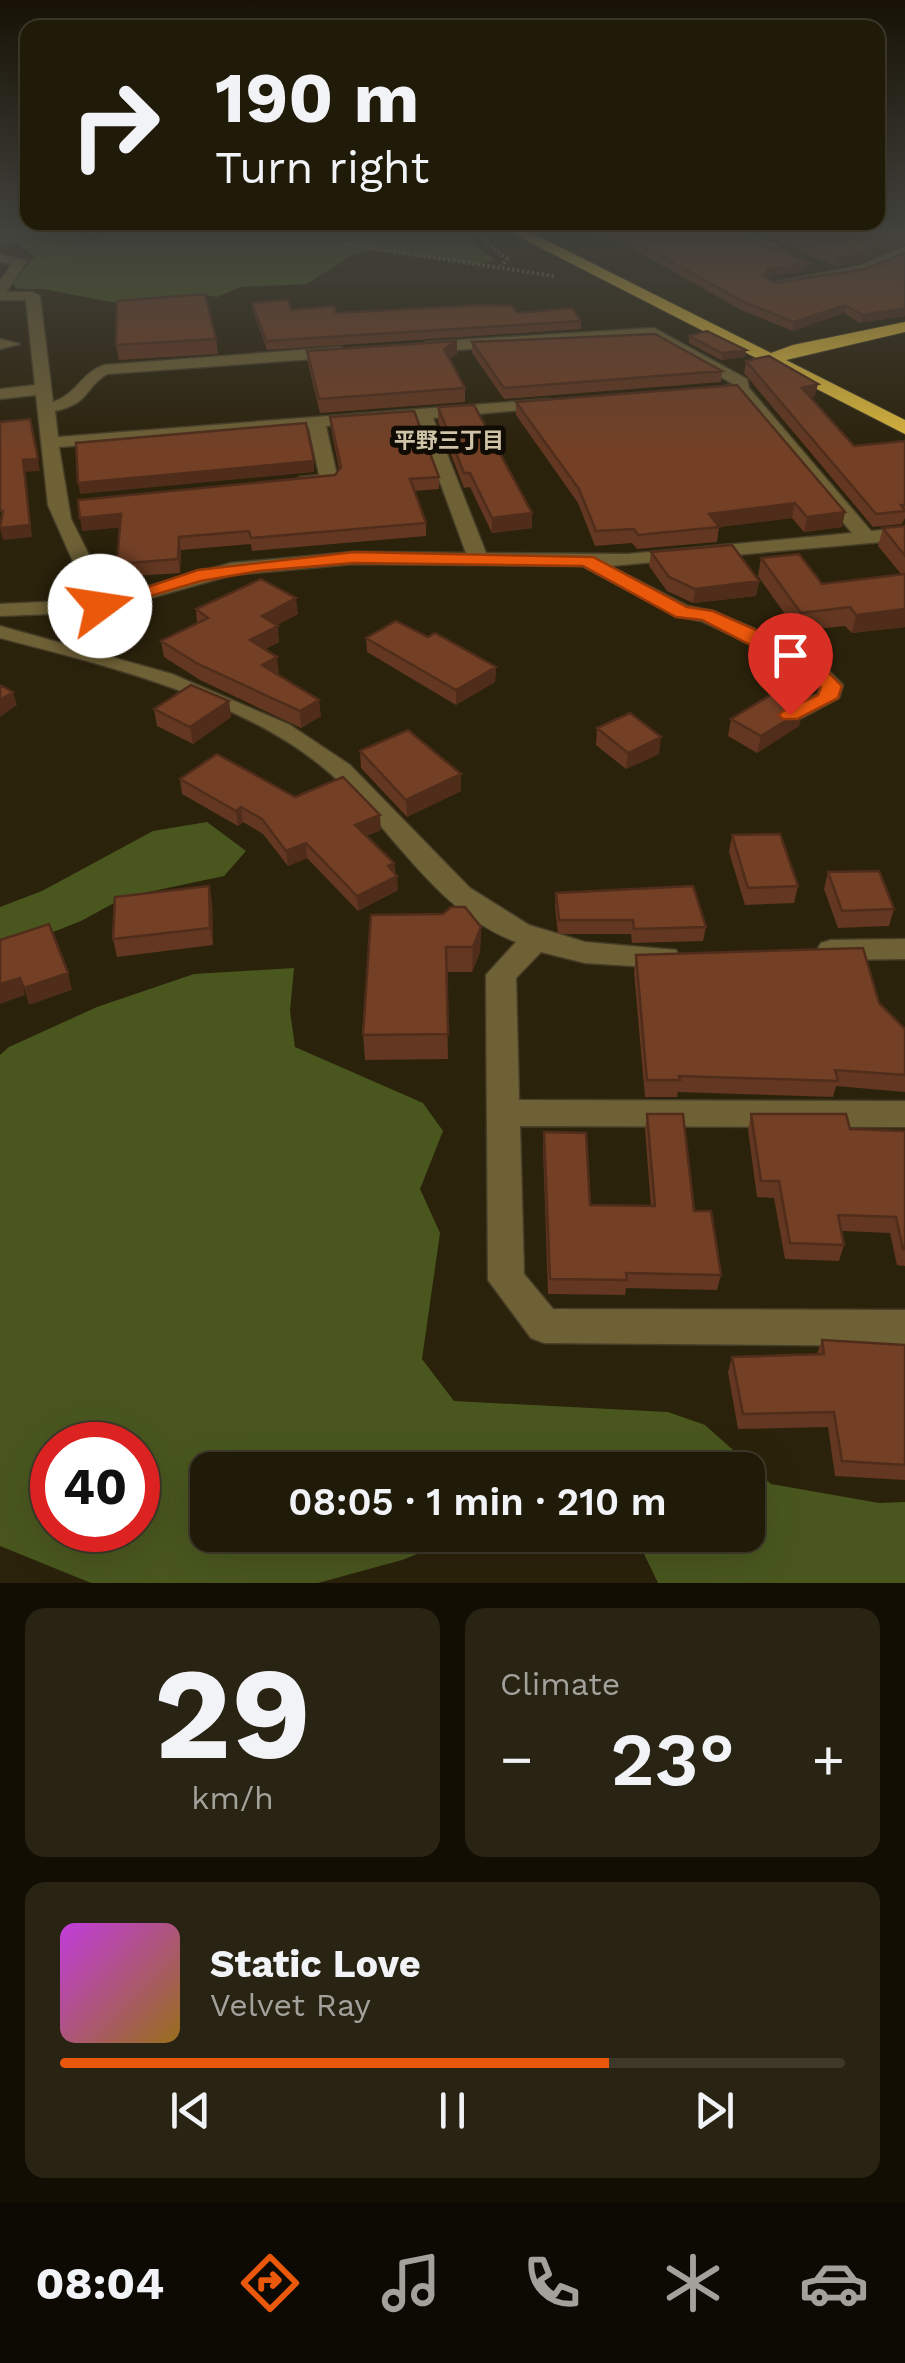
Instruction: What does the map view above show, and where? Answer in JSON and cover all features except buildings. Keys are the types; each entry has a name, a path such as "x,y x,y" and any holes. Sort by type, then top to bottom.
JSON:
{"highway":[{"path":"656,302 905,428"},
{"path":"691,302 905,406"},
{"path":"802,355 905,326"},
{"path":"771,360 905,341"}],"street":[{"path":"34,302 56,505 62,528 100,589 100,606"},
{"path":"411,348 654,332 741,382 741,389 866,538"},
{"path":"27,422 85,394 93,375 104,370 368,350"},
{"path":"717,368 771,360"},
{"path":"0,394 44,389"},
{"path":"682,394 741,389"},
{"path":"50,443 562,403"},
{"path":"423,414 478,560"},
{"path":"271,485 329,480 316,420"},
{"path":"56,505 79,502"},
{"path":"0,610 100,606 231,569 354,558 587,561 905,534"},
{"path":"587,561 683,612 706,615 756,638 817,672 832,686 828,698 790,715"},
{"path":"0,632 125,666 189,690 318,753 355,783 439,879 488,918 534,942 617,958 694,956"},
{"path":"534,942 501,974 506,1280 544,1326 905,1328"},
{"path":"800,952 905,950"},
{"path":"502,1113 905,1114"}],"green space":[{"path":"207,822 246,851 224,876 125,897 81,921 0,953 0,907 42,891 153,831"},
{"path":"294,968 290,1011 295,1047 423,1103 443,1131 420,1189 440,1233 422,1359 454,1401 668,1412 705,1425 735,1452 190,1452 190,1552 422,1552 318,1583 91,1583 0,1546 0,1055 9,1047 97,1007 194,974"},
{"path":"765,1479 771,1484 879,1503 905,1502 905,1583 658,1583 643,1552 765,1552"}],"district":[{"name":"平野三丁目","path":"449,440"}],"route":[{"path":"100,606 198,576 259,566 354,558 587,561 683,612 706,615 756,638 817,672 832,686 828,698 790,715"}]}
